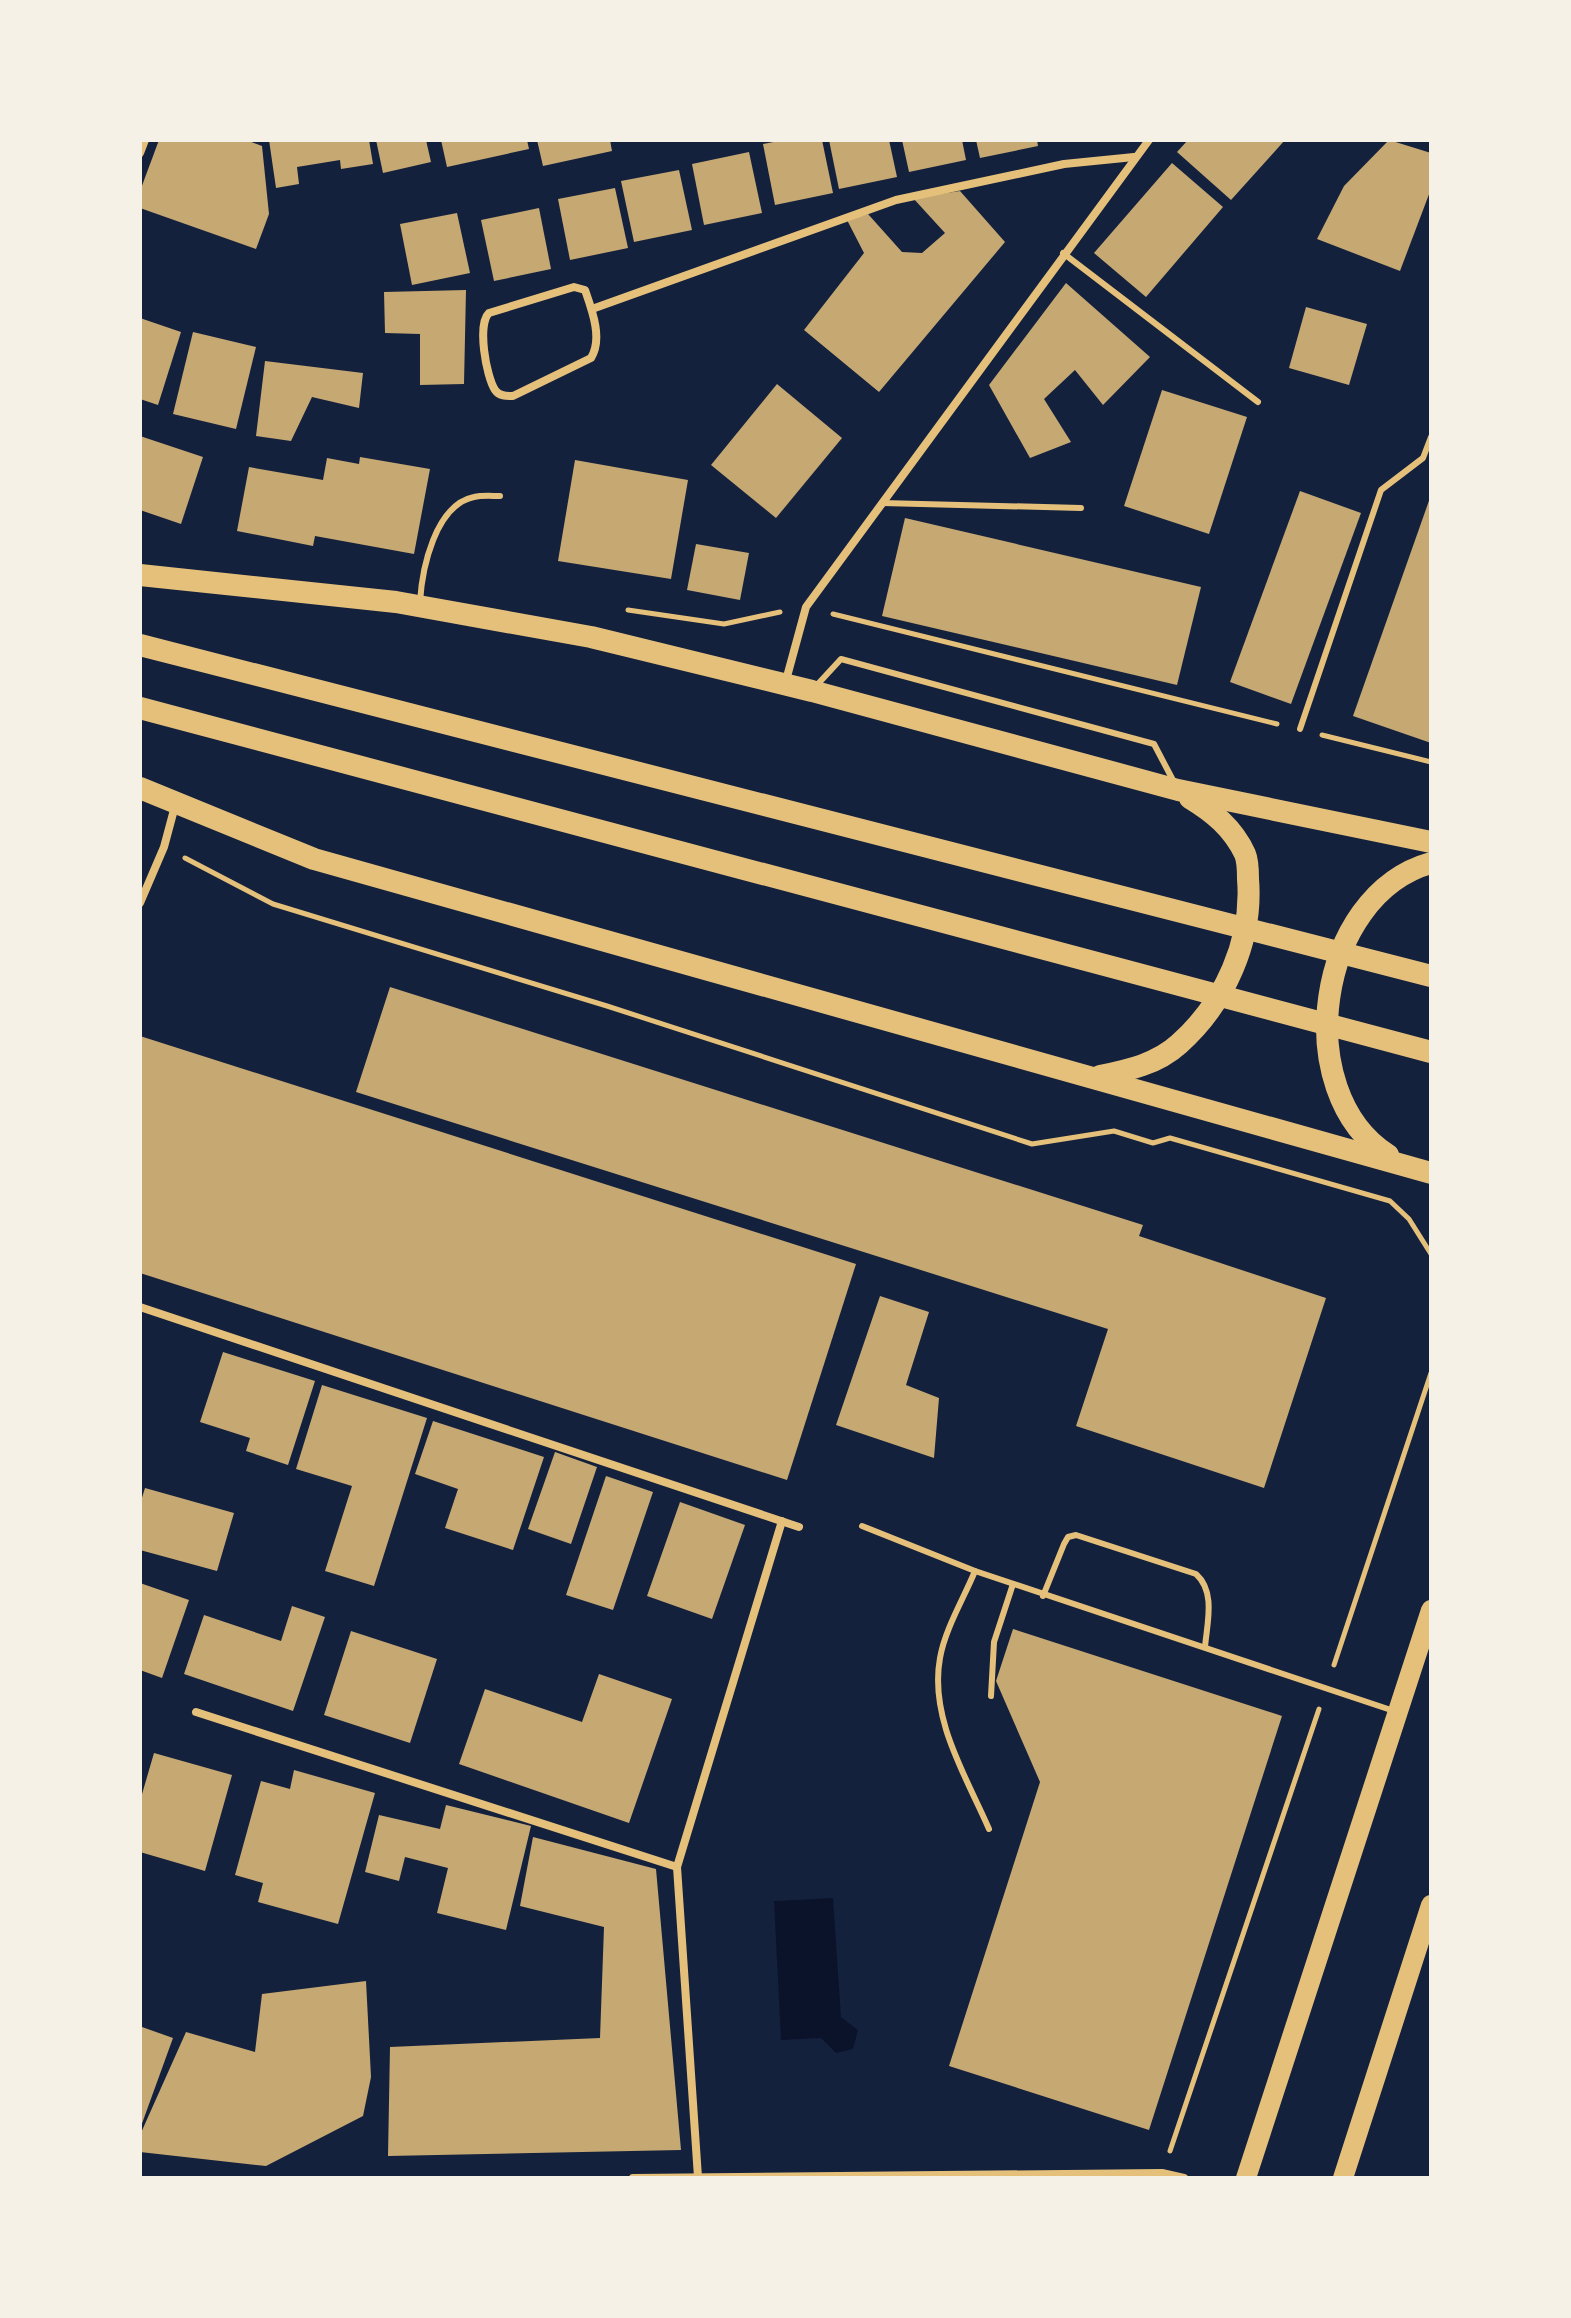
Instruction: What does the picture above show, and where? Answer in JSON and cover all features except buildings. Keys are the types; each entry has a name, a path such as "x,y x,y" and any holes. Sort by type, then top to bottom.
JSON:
{"highway":[{"path":"140,575 420,606 591,637 812,691 1178,790 1431,842"},
{"path":"140,645 1431,976"},
{"path":"140,708 1431,1052"},
{"path":"140,788 175,805 314,859 1431,1173"},
{"path":"1095,1077 1142,1067 1178,1045 1213,1006 1238,959 1250,905 1246,856 1219,816 1178,790"},
{"path":"1402,1164 1372,1145 1345,1108 1331,1062 1329,1011 1340,957 1366,910 1400,878 1431,863"}],"main road":[{"path":"1246,2178 1431,1610"},
{"path":"1343,2178 1431,1905"}],"street":[{"path":"140,153 145,140"},
{"path":"785,684 806,607 1063,253 1149,140"},
{"path":"592,309 896,200 1064,164 1134,157"},
{"path":"580,287 585,290 592,309 596,350 591,358 513,396 503,396 495,390 481,330 483,319 489,313 580,287"},
{"path":"140,903 164,847 175,805"},
{"path":"140,1307 799,1527"},
{"path":"698,2177 677,1867 782,1521"},
{"path":"196,1712 677,1867"},
{"path":"633,2178 1162,2173 1184,2178"}],"lane":[{"path":"1063,253 1258,402"},
{"path":"1300,729 1381,490 1423,458 1431,437"},
{"path":"420,606 426,551 446,518 471,497 500,496"},
{"path":"882,503 1081,508"},
{"path":"812,691 841,659 1154,744 1178,790"},
{"path":"862,1526 1043,1596 1398,1713"},
{"path":"1043,1596 1064,1544 1068,1537 1076,1535 1196,1574 1205,1582 1209,1595 1205,1647"},
{"path":"975,1571 940,1657 939,1700 947,1733 989,1829"},
{"path":"991,1696 994,1642 1013,1584"}],"path":[{"path":"806,607 1431,762"},
{"path":"164,847 273,904 607,1006 1032,1144 1114,1131 1153,1143 1170,1138 1390,1201 1409,1219 1431,1254"},
{"path":"1162,2173 1431,1373"}],"water":[{"path":"833,1898 841,2017 858,2030 853,2049 836,2053 821,2038 781,2040 774,1901"}]}
